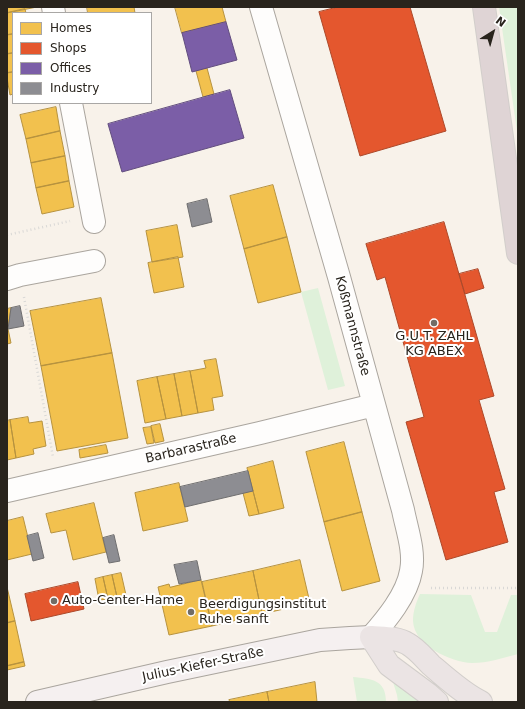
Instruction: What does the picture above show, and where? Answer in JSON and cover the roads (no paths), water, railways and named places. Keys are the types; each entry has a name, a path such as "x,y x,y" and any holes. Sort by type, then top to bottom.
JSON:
{"highway":[{"path":"484,7 518,253"}],"main road":[{"name":"Julius-Kiefer-Straße","path":"37,702 67,698 166,672 320,640 371,637"},
{"path":"371,637 389,665 437,702"},
{"path":"371,637 397,639 408,644 443,676 481,702"}],"street":[{"name":"Koßmannstraße","path":"262,7 341,284 403,510 411,552 411,571 405,588 388,618 371,637"},
{"path":"71,104 93,219"},
{"path":"14,277 94,261"},
{"name":"Barbarastraße","path":"7,492 253,435 374,405"}],"place":[{"name":"G.U.T. ZAHL KG ABEX","path":"434,323"},
{"name":"Auto-Center-Hame","path":"54,601"},
{"name":"Beerdigungsinstitut Ruhe sanft","path":"191,612"}]}
